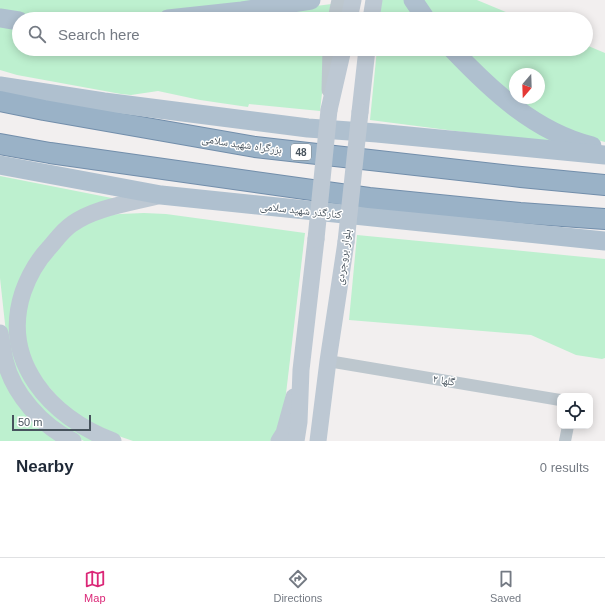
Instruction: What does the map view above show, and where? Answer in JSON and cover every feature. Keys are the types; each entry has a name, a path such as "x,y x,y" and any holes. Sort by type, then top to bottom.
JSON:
{"highway":[{"name":"بزرگراه شهید سلامی","path":"0,101 255,147 521,177 605,184"},
{"path":"0,144 50,153 369,198 520,213 605,219"}],"main road":[{"path":"232,12 311,0"},
{"path":"351,12 354,0"},
{"path":"372,12 374,0"},
{"path":"413,0 421,12"},
{"path":"0,18 12,20"},
{"path":"296,441 299,422 301,370 329,110 341,56"},
{"name":"بلوار بروجردی","path":"318,441 328,361 346,242 366,56"},
{"path":"459,56 486,82 522,113 556,133 580,143 605,149"},
{"path":"0,86 104,102 308,128 377,133 605,155"},
{"name":"کنارگذر شهید سلامی","path":"0,165 161,196 601,243"},
{"path":"113,441 76,423 42,393 30,375 21,356 18,339 17,321 20,300 36,262 71,225 92,213 161,196"},
{"path":"0,333 5,361 12,381 24,401 60,435 73,441"},
{"path":"279,441 284,433 301,370"}],"street":[{"path":"336,12 339,0"},
{"path":"329,110 330,56"},
{"name":"گلها ۲","path":"328,361 557,399"},
{"path":"565,441 567,429"}],"green space":[{"path":"0,0 262,0 179,12 12,12 12,13 0,12"},
{"path":"381,0 407,0 415,12 380,12"},
{"path":"418,0 477,0 506,12 426,12"},
{"path":"332,4 331,12 266,12"},
{"path":"0,24 12,25 12,56 326,56 320,111 249,104 248,107 200,100 158,91 131,95 121,94 17,75 0,70"},
{"path":"593,48 605,53 605,142 593,139 535,117 520,104 545,104 545,68 509,68 509,94 467,56 593,56"},
{"path":"376,56 455,56 509,98 509,104 517,104 567,143 526,140 370,120"},
{"path":"0,176 132,202 103,204 31,260 17,358 98,441 84,441 78,438 42,412 16,374 6,333 0,278"},
{"path":"144,213 166,214 305,233 283,419 275,438 270,441 133,441 107,432 69,410 40,377 27,349 23,317 35,278 72,230 97,216"},
{"path":"357,235 605,259 605,358 602,359 576,355 531,335 349,320"},
{"path":"0,365 62,441 0,441"}]}
